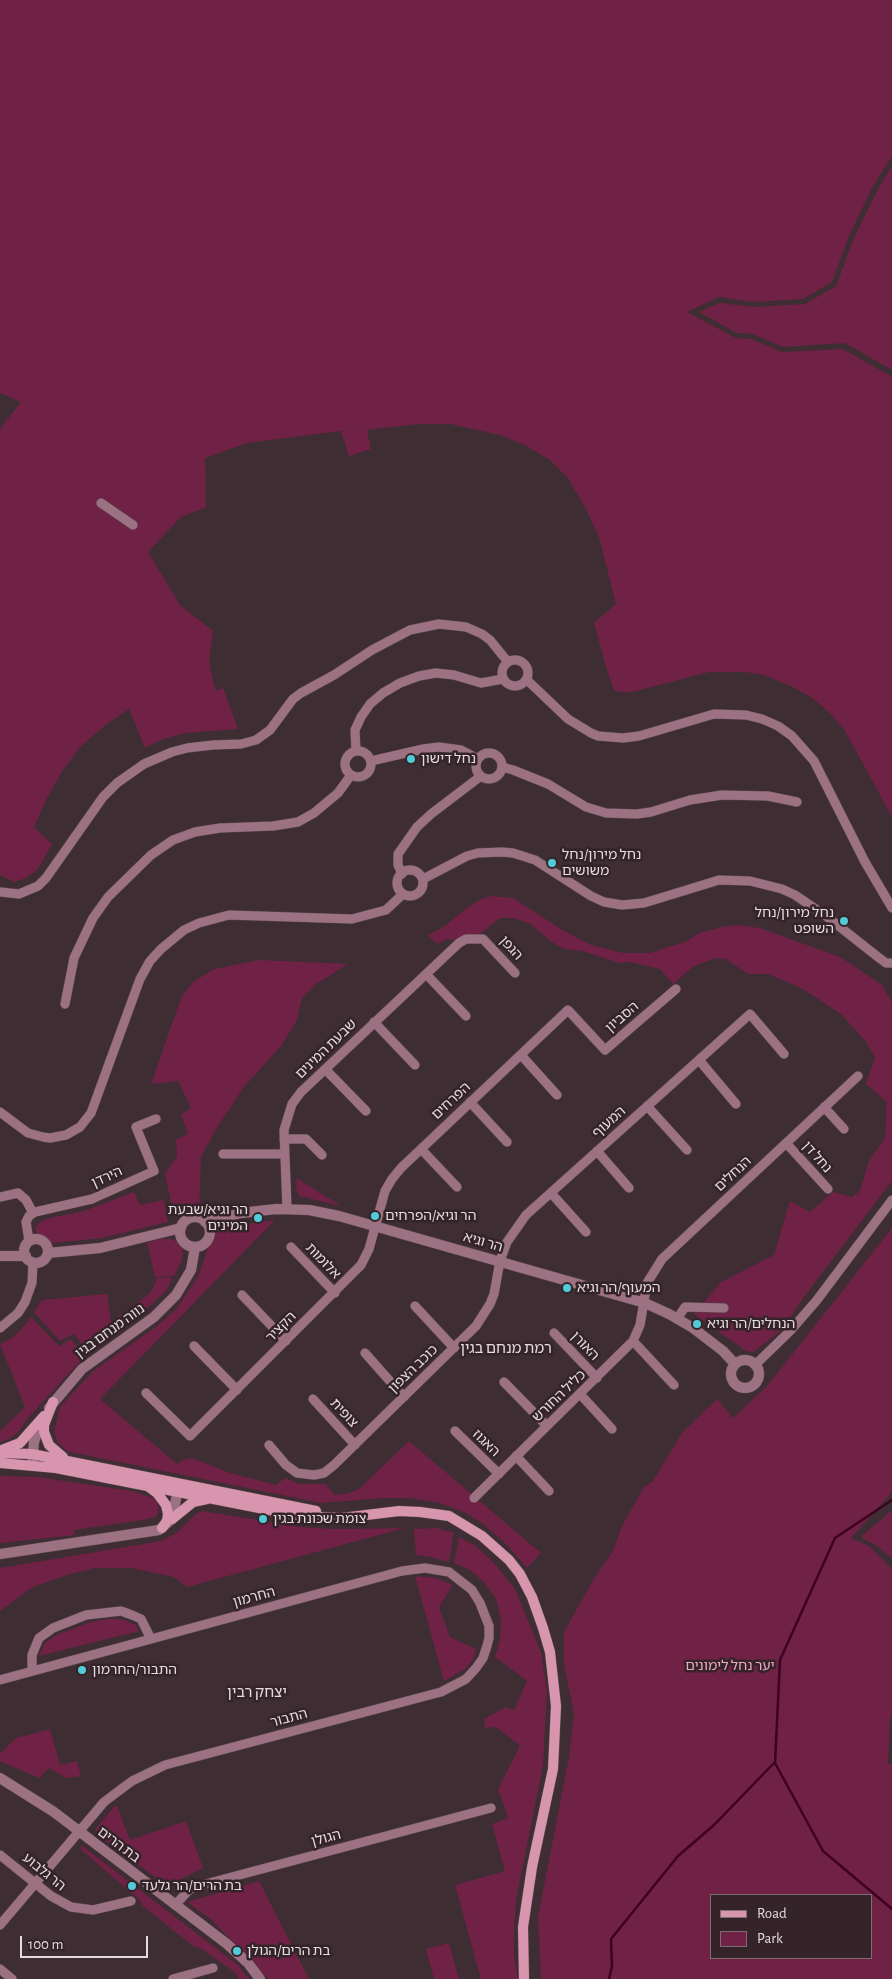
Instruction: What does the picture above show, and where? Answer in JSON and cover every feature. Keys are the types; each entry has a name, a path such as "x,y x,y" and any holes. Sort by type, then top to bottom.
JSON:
{"main road":[{"path":"53,1402 44,1424 45,1439 54,1451 76,1462"},
{"path":"0,1452 13,1447 28,1437 44,1416"},
{"path":"0,1452 32,1454 76,1462 179,1487 320,1512 342,1518"},
{"path":"0,1463 32,1465 141,1484 179,1487 212,1498 278,1513 342,1518 398,1511 449,1516 482,1536 509,1560 520,1574 532,1597 550,1652 556,1706 553,1769 534,1858 523,1927 524,1979"},
{"path":"141,1484 157,1493 166,1505 167,1521 162,1528"},
{"path":"172,1519 193,1502 212,1498"}],"street":[{"path":"101,503 133,525"},
{"path":"0,892 18,894 38,886 104,797 130,773 144,764 172,752 200,746 241,744 256,740 270,730 293,699 301,693 334,675 372,650 410,630 439,624 466,627 490,640 508,662"},
{"path":"515,659 525,663 529,672 527,680 520,686 509,685 503,678 502,670 508,662 515,659"},
{"path":"356,751 355,730 361,717 370,704 383,693 400,683 419,676 436,673 454,675 481,683 503,678"},
{"path":"527,680 568,719 598,736 623,738 639,736 714,714 746,715 778,726 792,736 814,761 865,862 892,908"},
{"path":"371,761 423,749 440,748 461,750 478,758"},
{"path":"356,751 366,753 371,761 370,769 367,773 359,777 351,775 346,770 345,763 348,756 356,751"},
{"path":"402,874 398,865 398,854 417,826 481,776 492,778 500,773 502,767 501,760 492,753 483,754 478,758 476,768 481,776"},
{"path":"502,767 548,784 586,807 606,813 637,814 651,812 690,800 722,795 768,796 797,802"},
{"path":"66,1004 74,958 93,918 108,897 151,855 173,840 195,832 220,828 273,826 298,822 314,813 338,793 351,775"},
{"path":"423,878 467,856 478,853 502,852 519,854 535,860 591,896 604,902 622,905 644,903 719,880 758,882 795,895 826,916 878,958 892,964"},
{"path":"408,870 415,871 423,878 423,887 418,894 411,896 403,894 398,886 398,879 408,870"},
{"path":"0,1112 28,1132 43,1137 50,1138 66,1135 80,1127 91,1113 140,979 150,961 184,930 199,923 229,915 352,919 386,910 403,894"},
{"name":"הגפן","path":"459,943 466,939 483,939 515,973"},
{"name":"שבעת המינים","path":"287,1209 284,1139 292,1104 325,1068 459,943"},
{"path":"426,974 466,1016"},
{"name":"הסביון","path":"568,1010 605,1050 676,989"},
{"name":"הפרחים","path":"375,1226 385,1191 392,1178 568,1010"},
{"name":"המעוף","path":"500,1261 515,1228 526,1216 750,1014 784,1054"},
{"path":"374,1022 415,1065"},
{"path":"521,1055 557,1095"},
{"path":"699,1060 736,1104"},
{"path":"325,1068 366,1111"},
{"name":"הנחלים","path":"643,1302 647,1282 662,1258 858,1076"},
{"path":"470,1102 507,1142"},
{"path":"647,1106 687,1150"},
{"path":"824,1107 844,1129"},
{"name":"הירדן","path":"33,1213 92,1199 154,1171 136,1127 156,1119"},
{"path":"284,1139 306,1139 322,1155"},
{"name":"נחל דן","path":"786,1143 828,1189"},
{"path":"421,1149 456,1186"},
{"path":"597,1151 629,1188"},
{"path":"223,1154 284,1154"},
{"path":"0,1197 18,1193 26,1200 33,1213 26,1222 29,1241"},
{"path":"551,1193 586,1232"},
{"path":"755,1365 791,1330 817,1300 892,1200"},
{"name":"הר וגיא","path":"205,1222 253,1211 287,1209 329,1213 643,1302 677,1319 714,1344 735,1364"},
{"path":"190,1218 200,1218 205,1222 210,1229 209,1239 202,1246 195,1247 184,1242 180,1234 181,1228 186,1221 190,1218"},
{"name":"הקציר","path":"146,1393 190,1436 355,1273 366,1258 375,1226"},
{"path":"48,1253 105,1247 181,1228"},
{"path":"0,1256 29,1259 42,1261 48,1253 47,1247 42,1241 35,1239 29,1241 24,1249 29,1259 32,1284 25,1302 18,1313 0,1328"},
{"name":"נווה מנחם בגין","path":"32,1465 32,1454 38,1428 53,1402 82,1369 154,1317 170,1301 191,1270 195,1247"},
{"name":"אלומות","path":"291,1247 335,1293"},
{"name":"כוכב הצפון","path":"268,1445 286,1465 297,1473 314,1475 324,1472 334,1465 476,1326 494,1294 500,1261"},
{"path":"242,1294 286,1341"},
{"name":"כליל החורש","path":"474,1498 634,1342 640,1326 643,1302"},
{"path":"415,1306 454,1348"},
{"path":"677,1319 685,1307 724,1308"},
{"name":"האורן","path":"554,1333 597,1378"},
{"path":"634,1342 674,1384"},
{"path":"194,1346 237,1390"},
{"path":"365,1353 404,1397"},
{"path":"747,1360 755,1365 758,1374 757,1380 752,1385 746,1387 739,1386 733,1381 731,1372 735,1364 747,1360"},
{"path":"504,1382 547,1426"},
{"path":"580,1394 612,1429"},
{"name":"צופית","path":"313,1399 355,1445"},
{"name":"האגוז","path":"455,1431 498,1474"},
{"path":"516,1456 549,1491"},
{"path":"0,1554 149,1532 162,1528 172,1519 179,1487"},
{"name":"החרמון","path":"0,1680 402,1571 425,1568 449,1572 472,1590 480,1603 489,1626"},
{"path":"32,1671 32,1655 39,1638 53,1628 86,1615 113,1612 132,1615 141,1619 151,1639"},
{"name":"התבור","path":"0,1925 104,1802 145,1773 165,1764 441,1692 456,1686 466,1679 483,1658 489,1638 489,1626"},
{"name":"בת הרים","path":"0,1778 54,1812 227,1944 248,1963 260,1979"},
{"name":"הגולן","path":"175,1905 190,1889 198,1886 491,1808"},
{"name":"הר גלבוע","path":"0,1855 60,1903 82,1910 131,1901"},
{"path":"173,1979 213,1968"},
{"path":"0,1969 12,1979"}],"green space":[{"path":"0,0 892,0 892,156 872,188 849,236 832,282 803,299 754,302 719,297 687,312 736,338 752,339 782,352 843,349 892,377 892,817 845,731 831,714 812,698 793,687 764,675 745,672 709,672 632,692 614,690 594,623 616,604 599,537 584,505 567,477 550,460 525,445 500,435 450,424 418,424 367,430 371,449 349,456 341,431 247,443 205,458 206,507 181,517 148,552 180,605 213,631 209,661 213,680 216,691 223,688 238,729 185,733 163,739 145,748 129,709 108,723 80,747 61,773 34,827 52,844 38,869 26,878 14,882 0,875 0,429 21,402 0,393"},
{"path":"892,166 892,370 845,343 783,347 753,334 737,333 699,312 720,303 754,307 805,304 836,286 854,238 877,191"},
{"path":"491,896 513,898 564,931 591,945 623,953 650,953 687,941 699,933 722,927 736,925 760,928 840,957 882,985 892,1003 892,1181 803,1298 790,1318 791,1323 753,1352 746,1351 694,1314 721,1282 774,1255 790,1201 810,1212 833,1192 852,1197 860,1191 869,1161 885,1138 887,1102 866,1084 875,1057 866,1042 841,1014 803,989 768,974 748,974 726,959 716,958 694,966 673,984 660,969 629,962 620,963 582,951 564,949 550,941 531,924 514,918 500,918 481,933 451,940 447,939 437,944 428,935 444,927 481,899"},
{"path":"259,960 348,964 316,984 302,998 297,1020 281,1046 244,1087 216,1129 201,1157 199,1212 174,1216 165,1174 177,1156 176,1140 188,1134 181,1115 191,1108 178,1081 151,1084 181,998 193,982 214,969"},
{"path":"297,1178 341,1206 300,1196 296,1190"},
{"path":"134,1192 140,1205 164,1200 168,1222 102,1238 52,1243 37,1237 35,1228 46,1219 84,1211"},
{"path":"275,1220 100,1399 177,1464 192,1458 230,1473 276,1485 285,1478 299,1484 326,1484 334,1495 347,1494 359,1489 409,1441 541,1553 527,1568 506,1544 482,1523 464,1512 440,1503 410,1498 384,1498 321,1503 75,1453 67,1451 58,1443 54,1432 60,1407 92,1372 157,1326 177,1308 198,1277 213,1233 219,1228"},
{"name":"יער נחל לימונים","path":"892,1228 892,1492 851,1538 869,1546 892,1569 892,1713 888,1764 892,1764 892,1979 541,1979 538,1917 569,1757 574,1714 564,1664 564,1632 595,1577 613,1551 622,1526 644,1487 653,1481 682,1433 717,1399 733,1418 768,1385"},
{"path":"161,1239 171,1239 179,1243 183,1249 182,1260 174,1276 155,1277 147,1243"},
{"path":"172,1277 165,1292 148,1307 87,1351 74,1334 60,1341 34,1312 42,1300 107,1294 111,1322 148,1295 153,1289 157,1278"},
{"path":"31,1317 59,1346 71,1339 85,1356 27,1419 19,1431 11,1438 0,1442 0,1431 25,1407 0,1344 12,1338"},
{"path":"0,1476 37,1477 132,1491 153,1498 159,1509 156,1517 74,1530 75,1535 0,1543"},
{"path":"892,1510 892,1559 880,1548 861,1537"},
{"path":"203,1511 300,1527 334,1529 405,1528 187,1587 174,1577 131,1568 94,1568 33,1587 0,1611 0,1568 161,1541 175,1534 196,1514"},
{"path":"437,1528 454,1533 449,1562 416,1555 414,1529"},
{"path":"459,1537 476,1546 494,1563 515,1589 541,1652 547,1692 543,1766 516,1900 514,1956 518,1979 481,1979 455,1885 505,1871 492,1824 508,1818 498,1789 520,1746 496,1727 485,1728 484,1719 506,1707 514,1710 527,1681 495,1657 500,1640 501,1620 496,1599 484,1582 470,1570 454,1563"},
{"path":"415,1576 437,1578 453,1585 439,1607 450,1637 476,1649 473,1660 465,1669 444,1681"},
{"path":"106,1619 120,1619 129,1622 136,1625 139,1631 39,1656 45,1643 56,1635 88,1623"},
{"path":"50,1729 60,1765 77,1761 81,1776 66,1778 49,1768 39,1778 0,1761 0,1754 16,1738"},
{"path":"116,1804 130,1840 186,1821 203,1868 173,1883 165,1884 112,1846 95,1830"},
{"path":"81,1845 238,1965 249,1979 239,1979 236,1973 200,1948 194,1947 142,1905 139,1899 81,1850"},
{"path":"259,1881 309,1979 268,1979 213,1921 187,1902"},
{"path":"449,1943 459,1979 434,1979 426,1949"}],"waterway":[{"path":"892,1500 835,1538 780,1660 775,1763 823,1851 892,1909"},
{"path":"609,1979 612,1966 611,1939 678,1856 714,1825 774,1763"}],"place":[{"name":"נחל דישון","path":"411,759"},
{"name":"נחל מירון/נחל משושים","path":"552,863"},
{"name":"נחל מירון/נחל השופט","path":"844,921"},
{"name":"הר וגיא/הפרחים","path":"375,1216"},
{"name":"הר וגיא/שבעת המינים","path":"258,1218"},
{"name":"המעוף/הר וגיא","path":"567,1288"},
{"name":"הנחלים/הר וגיא","path":"697,1324"},
{"name":"צומת שכונת בגין","path":"263,1519"},
{"name":"התבור/החרמון","path":"82,1670"},
{"name":"בת הרים/הר גלעד","path":"132,1886"},
{"name":"בת הרים/הגולן","path":"237,1951"}],"district":[{"name":"רמת מנחם בגין","path":"506,1348"},
{"name":"יצחק רבין","path":"257,1692"}]}
